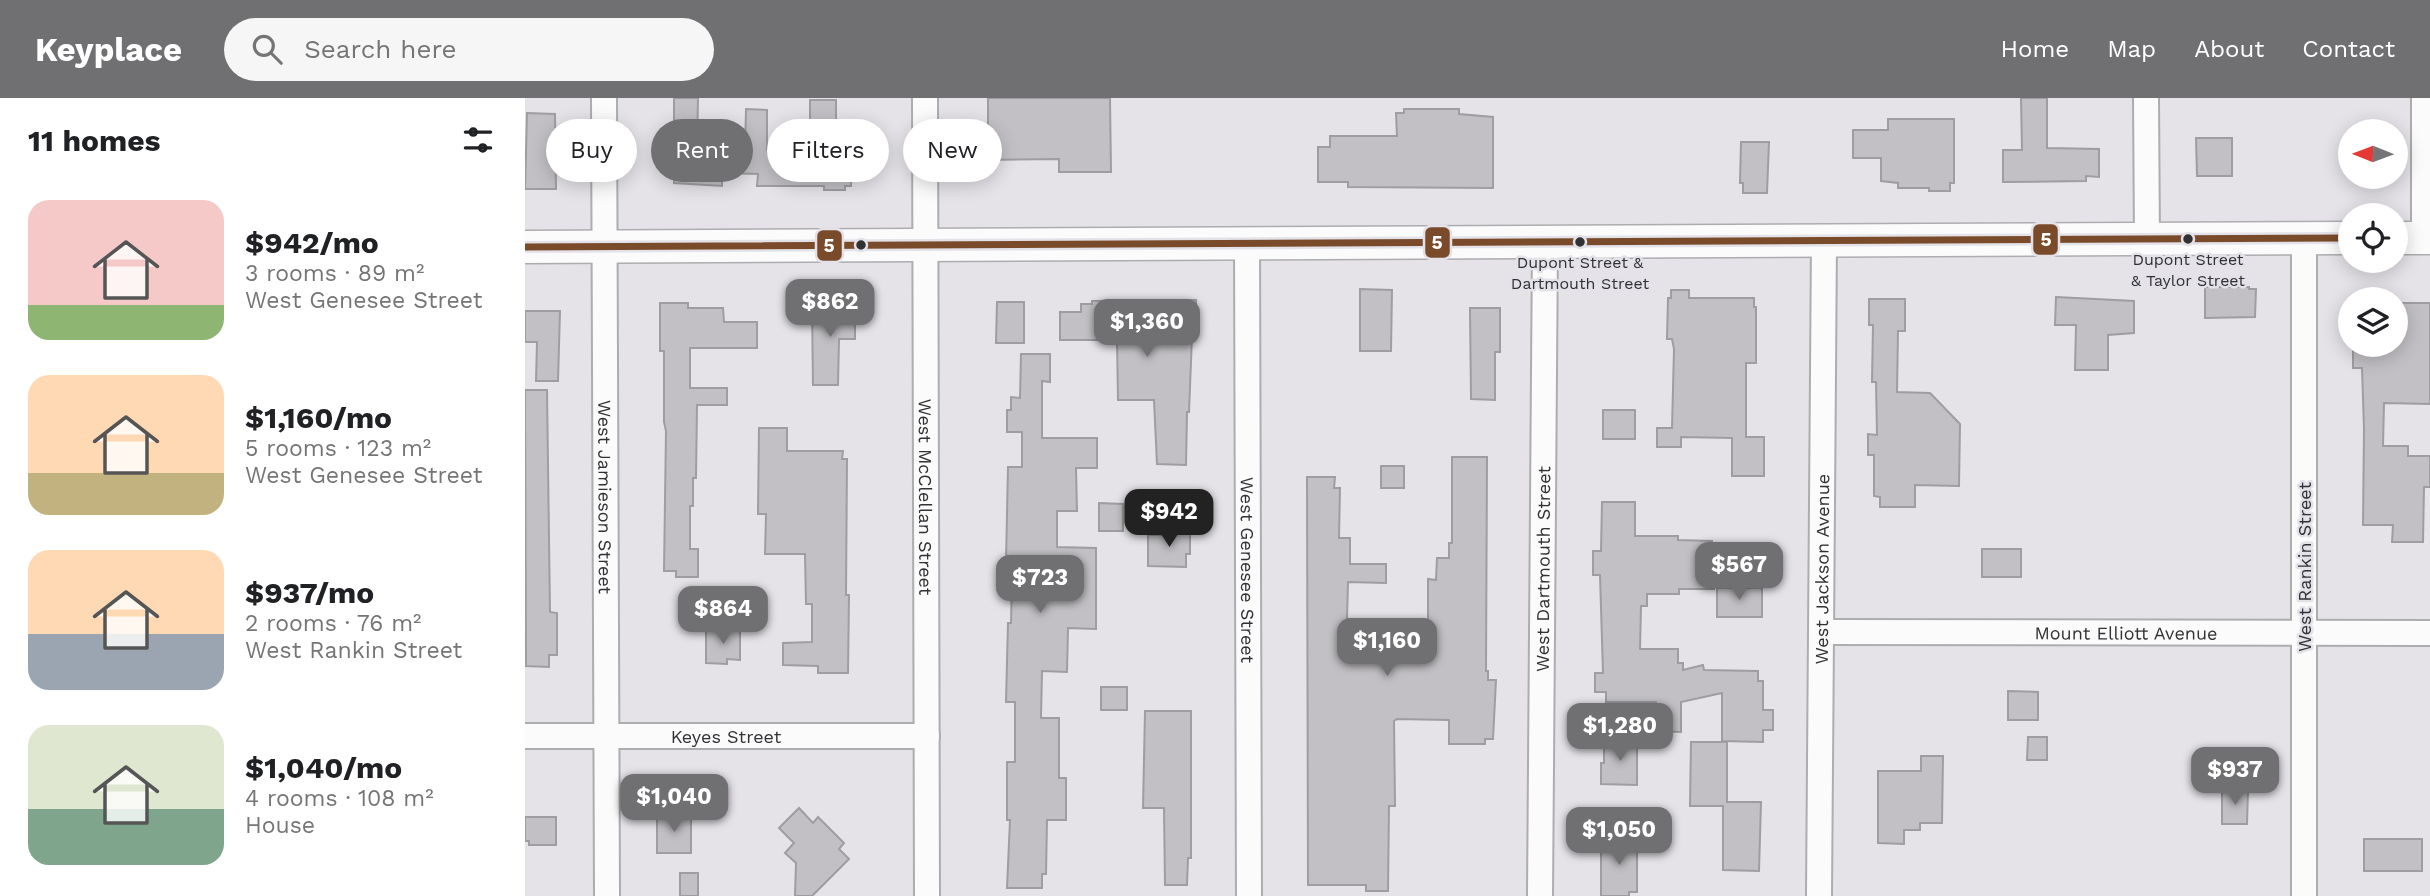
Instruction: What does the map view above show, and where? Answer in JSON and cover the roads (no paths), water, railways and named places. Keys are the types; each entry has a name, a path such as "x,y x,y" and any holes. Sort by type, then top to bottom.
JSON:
{"street":[{"name":"West Jamieson Street","path":"604,98 607,896"},
{"name":"West McClellan Street","path":"925,98 927,896"},
{"path":"2146,98 2147,240"},
{"path":"2417,238 2424,98"},
{"path":"525,247 2338,238"},
{"name":"West Rankin Street","path":"2304,239 2304,896"},
{"name":"West Jackson Avenue","path":"1819,896 1824,241"},
{"name":"West Dartmouth Street","path":"1540,896 1545,242"},
{"name":"West Genesee Street","path":"1247,244 1249,896"},
{"name":"Mount Elliott Avenue","path":"1822,632 2430,633"},
{"name":"Keyes Street","path":"525,736 927,736"}],"place":[{"name":"Dupont Street & Taylor Street","path":"2188,239"},
{"name":"Dupont Street & Dartmouth Street","path":"1580,242"}]}
